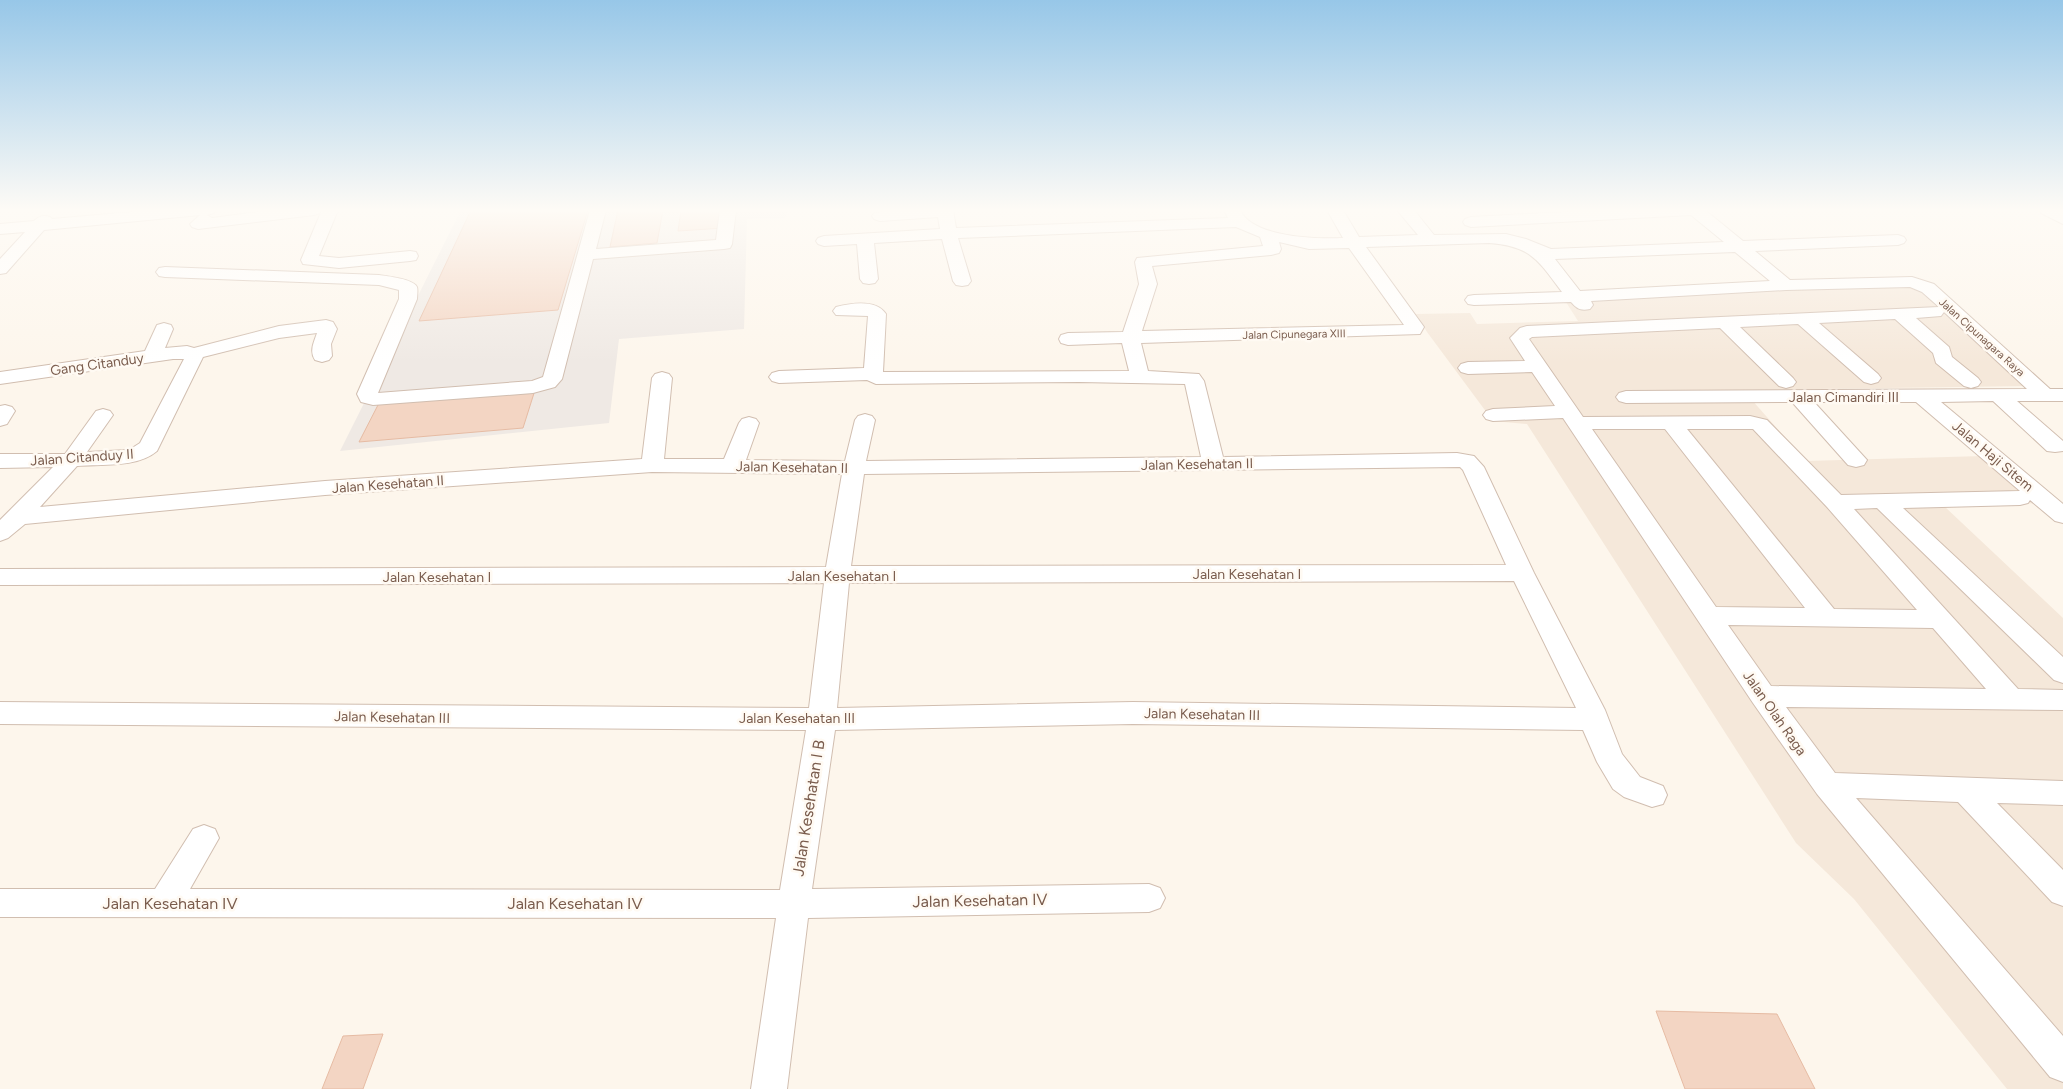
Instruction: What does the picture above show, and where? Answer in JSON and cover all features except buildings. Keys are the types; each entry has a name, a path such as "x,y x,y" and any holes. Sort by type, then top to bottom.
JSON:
{"street":[{"path":"317,261 339,263 361,261"},
{"path":"166,272 379,280 397,282 408,287 408,299 367,394 368,398 379,400 533,387 548,383 552,379 584,261"},
{"path":"867,261 869,279"},
{"path":"957,261 962,281"},
{"path":"1140,377 1130,338 1148,284 1143,262 1156,261"},
{"name":"Jalan Cipunegara XIII","path":"1068,339 1413,330 1415,327 1367,261"},
{"path":"1547,261 1575,297 1605,328 1935,312"},
{"path":"1756,261 1786,285"},
{"name":"Jalan Cipunagara Raya","path":"1474,300 1575,297 1786,285 1912,282 1928,288 2054,395"},
{"path":"842,311 871,309 877,314 873,374"},
{"path":"1900,314 1942,351 1943,359"},
{"path":"1880,315 1928,354 1943,359 1971,382"},
{"path":"1803,319 1871,378"},
{"path":"1725,323 1793,390 1856,460"},
{"name":"Gang Citanduy","path":"0,378 187,352 194,354 279,332 326,326 328,329 322,344 322,356"},
{"name":"Jalan Olah Raga","path":"1605,328 1527,332 1519,338 1762,696 1827,785 2063,1064"},
{"path":"152,357 164,329"},
{"name":"Jalan Citanduy II","path":"0,461 71,460 130,456 141,453 149,446 176,396 194,359 194,354"},
{"path":"1468,368 1539,366"},
{"path":"779,377 873,374 876,378 1192,378 1214,464"},
{"path":"652,465 662,378"},
{"name":"Jalan Cimandiri III","path":"1626,398 1793,390 1923,397 2054,395"},
{"path":"1998,396 2055,446"},
{"name":"Jalan Haji Sitem","path":"1923,397 2028,496 2063,516"},
{"path":"0,533 18,517 71,460 103,415"},
{"path":"1493,415 1671,423 1750,422 1760,424 1834,502 2010,698"},
{"name":"Jalan Kesehatan I B","path":"769,1089 822,718 836,576 854,468 866,420"},
{"path":"732,466 749,423"},
{"path":"1671,423 1827,618"},
{"name":"Jalan Kesehatan II","path":"18,517 325,488 652,465 854,468 1457,460 1466,461 1473,467 1522,574"},
{"path":"1834,502 2028,496 2063,493"},
{"path":"1883,501 2063,673"},
{"path":"1522,574 1591,710 1593,719 1614,765 1624,781 1634,789 1652,795"},
{"name":"Jalan Kesehatan I","path":"0,577 1522,574"},
{"path":"1708,616 1938,619"},
{"path":"1762,696 2063,700"},
{"name":"Jalan Kesehatan III","path":"0,712 419,717 822,718 1133,713 1593,719"},
{"path":"1827,785 2063,793"},
{"path":"1966,790 2063,892"},
{"path":"164,903 204,838"},
{"name":"Jalan Kesehatan IV","path":"0,903 794,904 1149,898"}],"shaded area":[{"path":"435,261 746,261 744,329 619,339 609,423 340,451"},
{"path":"1907,280 2029,386 1743,390 1806,461 1983,456 2040,503 1944,506 2063,618 2063,1089 2007,1089 1854,899 1796,843 1527,424 1493,421 1427,332 1416,314 1470,313 1477,324 1578,321 1564,299"}]}
